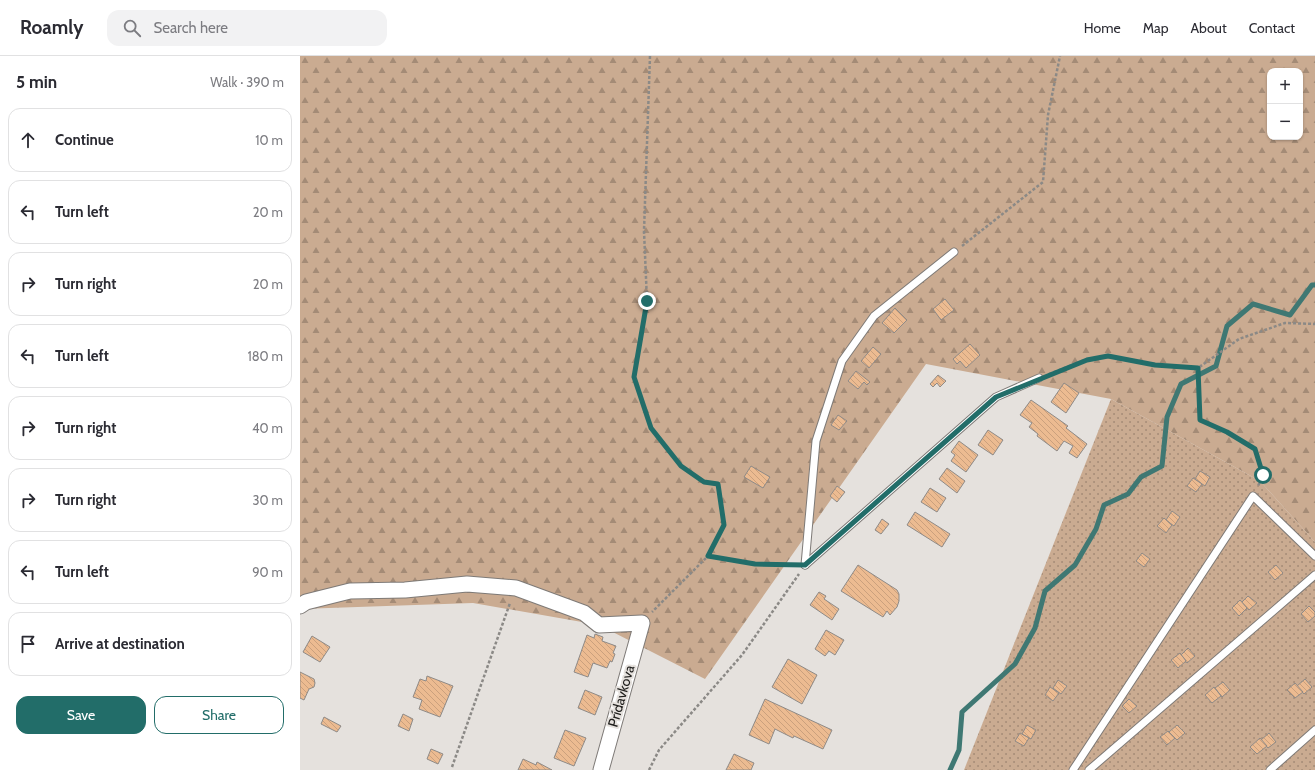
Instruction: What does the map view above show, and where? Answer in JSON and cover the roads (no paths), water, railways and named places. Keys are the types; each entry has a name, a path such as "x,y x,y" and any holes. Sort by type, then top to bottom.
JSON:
{"street":[{"name":"Prídavkova","path":"300,606 306,602 350,591 405,590 467,584 516,588 584,613 599,625 642,623 601,770"}],"lane":[{"path":"954,252 874,316 842,361 816,441 805,565 996,397 1039,378"},
{"path":"1073,770 1253,496 1315,556"},
{"path":"1089,770 1315,575"},
{"path":"1270,770 1315,730"}],"waterway":[{"path":"950,770 959,750 962,712 1015,664 1035,628 1045,591 1075,565 1096,529 1104,505 1128,494 1141,477 1162,466 1167,417 1181,384 1216,366 1227,326 1253,304 1290,315 1312,285 1315,285"}]}
